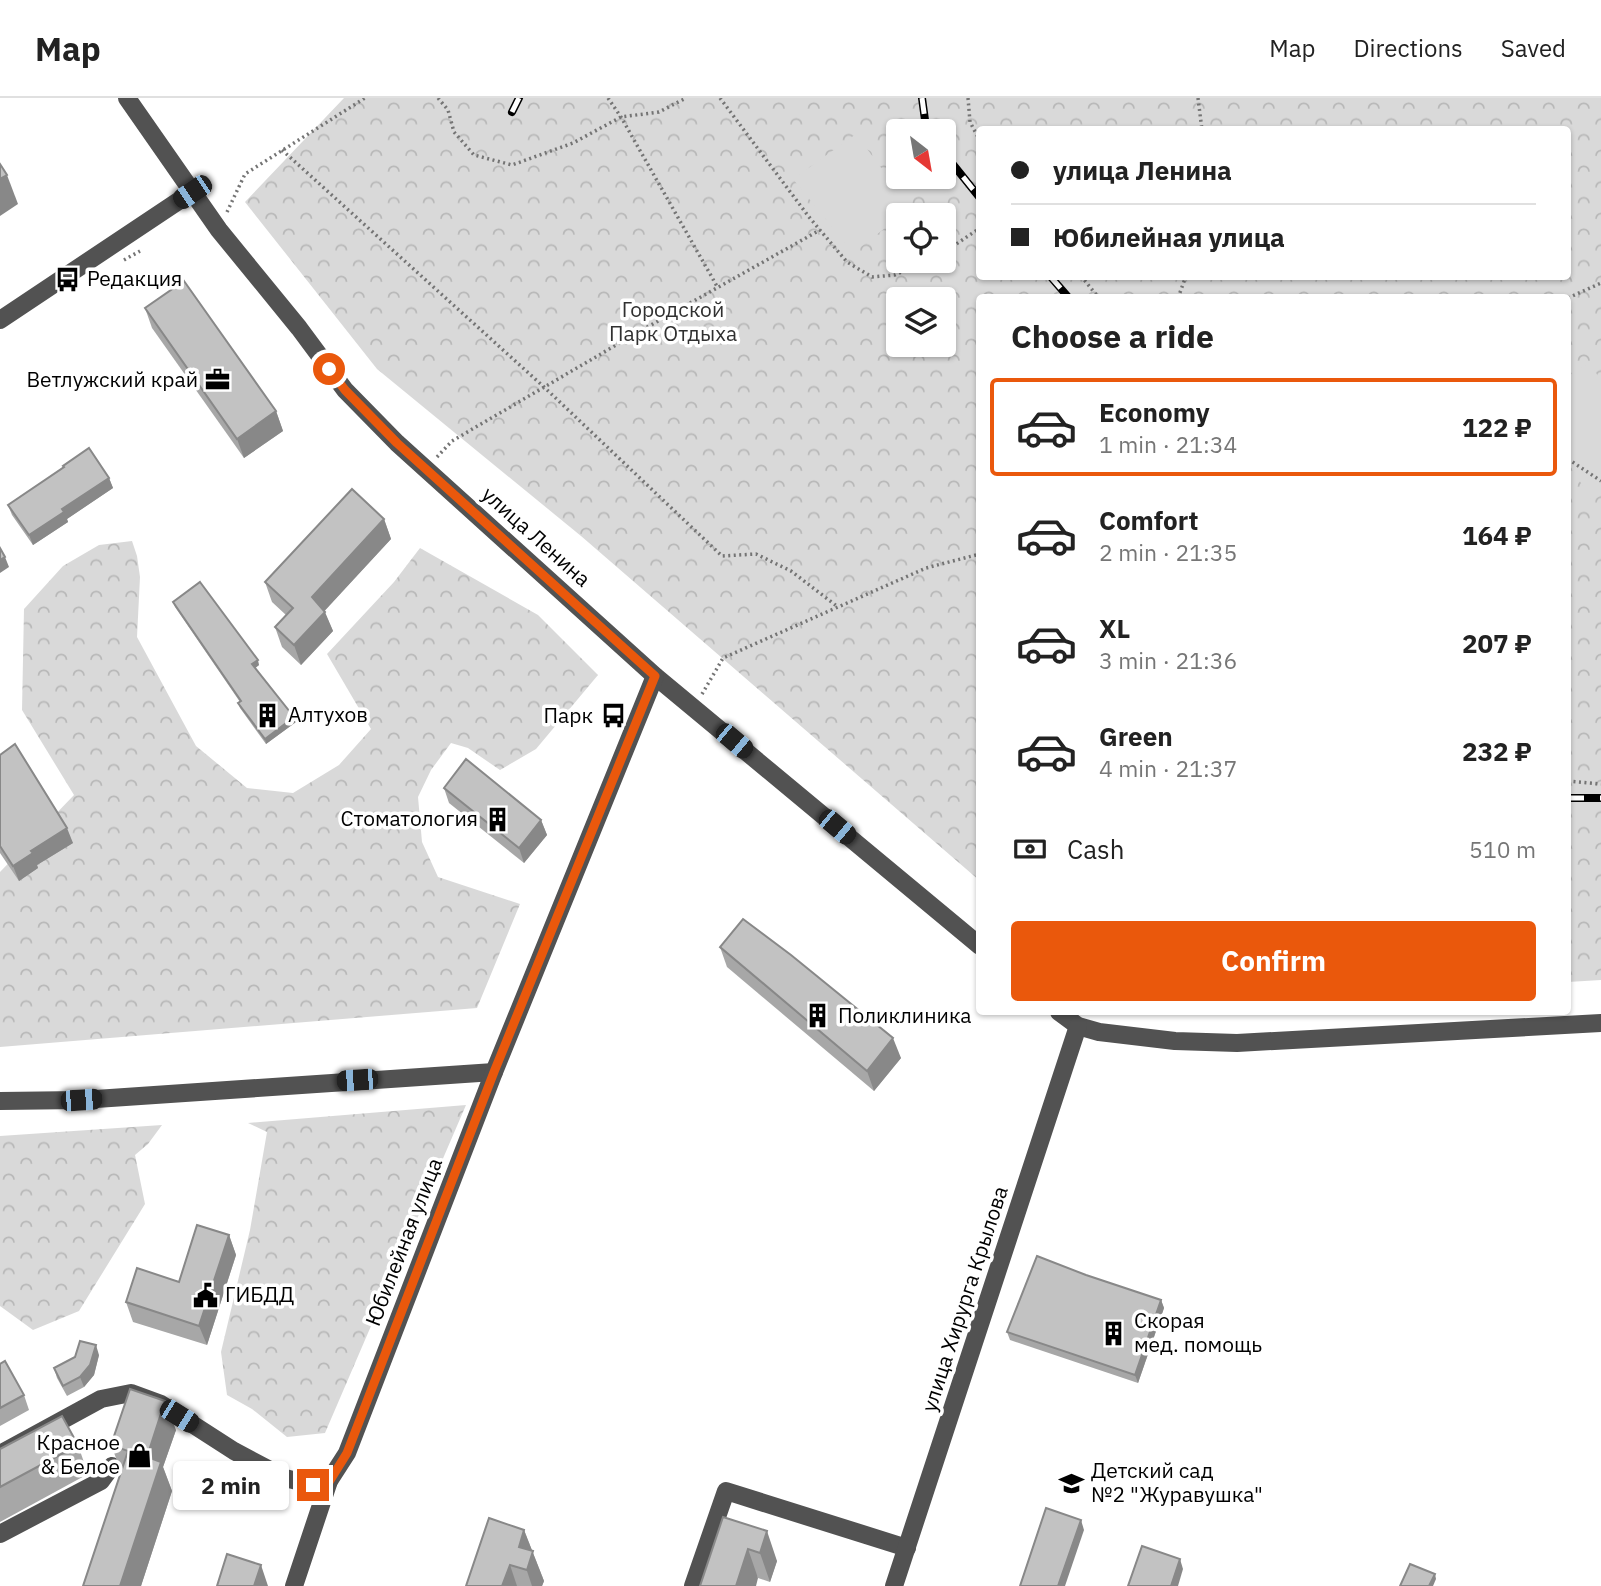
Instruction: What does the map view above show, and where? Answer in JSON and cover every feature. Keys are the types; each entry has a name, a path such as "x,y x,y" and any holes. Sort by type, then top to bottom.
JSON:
{"street":[{"name":"улица Ленина","path":"127,98 219,230 299,328 345,390 397,443 655,676 976,943"},
{"path":"0,320 192,192"},
{"name":"Юбилейная улица","path":"294,1586 329,1482 347,1453 494,1072 655,676"},
{"path":"1063,1015 1079,1026 1099,1032 1175,1041 1237,1043 1601,1023"},
{"name":"улица Хирурга Крылова","path":"894,1586 1079,1026"},
{"path":"0,1101 81,1100 494,1072"},
{"path":"0,1454 101,1399 131,1393 161,1404 234,1451 285,1478 313,1485 329,1482"},
{"path":"0,1534 101,1481 113,1465"},
{"path":"693,1586 726,1491 907,1548"}],"path":[{"path":"219,230 245,174 365,98"},
{"path":"438,98 448,110 454,132 474,155 512,165 572,143 621,117 659,112 686,98"},
{"path":"608,98 718,288"},
{"path":"720,98 847,262 872,278 899,273"},
{"path":"968,98 970,122 976,133"},
{"path":"1198,98 1202,126"},
{"path":"282,150 544,387 722,556 756,554 791,571 838,607"},
{"path":"427,468 452,442 820,230"},
{"path":"956,244 976,231"},
{"path":"1084,280 1096,294"},
{"path":"1571,297 1601,283"},
{"path":"1571,461 1601,481"},
{"path":"693,707 723,659 926,568 976,555"},
{"path":"1571,781 1601,784"}],"green space":[{"name":"Городской Парк Отдыха","path":"344,98 1601,98 1601,980 1571,982 1571,294 976,294 976,878 581,536 377,369 245,202"},
{"path":"856,134 886,174 886,189 897,189 907,203 886,203 886,227 853,253 793,179"},
{"path":"1590,363 1601,381 1601,495 1592,501 1571,467 1571,374"},
{"path":"132,541 140,577 137,637 196,746 247,788 293,793 339,765 371,729 327,654 394,582 420,548 538,615 598,675 536,749 500,770 468,748 451,743 431,770 418,797 422,842 438,877 520,904 477,1008 0,1047 0,872 74,795 22,710 24,609 63,566 99,545"},
{"path":"466,1105 325,1433 287,1437 252,1409 227,1395 221,1352 250,1230 267,1132 248,1123"},
{"path":"162,1125 148,1144 135,1155 145,1204 79,1311 33,1330 0,1306 0,1136"}],"building":[{"path":"0,164 7,175 0,179"},
{"name":"Ветлужский край","path":"184,281 276,411 237,439 145,308"},
{"path":"89,448 109,478 29,535 8,505"},
{"path":"352,489 384,519 312,597 325,612 294,645 275,627 293,608 265,582"},
{"path":"200,582 258,660 252,664 294,717 265,739 238,703 241,701 173,602"},
{"path":"15,744 67,828 13,866 0,846 0,755"},
{"name":"Стоматология","path":"466,759 541,820 519,848 444,788"},
{"name":"Поликлиника","path":"743,919 893,1038 867,1071 720,947"},
{"path":"197,1225 229,1235 199,1326 126,1302 137,1268 179,1282"},
{"path":"1037,1256 1161,1300 1135,1375 1007,1332"},
{"path":"80,1341 96,1345 90,1365 80,1377 63,1386 54,1368 75,1357"},
{"path":"5,1361 24,1395 0,1408 0,1364"},
{"path":"130,1389 165,1401 147,1457 161,1462 120,1586 83,1586 128,1451 111,1445"},
{"path":"62,1416 78,1445 0,1487 0,1449"},
{"path":"1046,1508 1081,1520 1058,1586 1020,1586"},
{"path":"723,1517 767,1531 760,1553 748,1549 736,1586 700,1586"},
{"path":"489,1518 524,1530 519,1547 533,1551 527,1570 510,1565 502,1586 466,1586"},
{"path":"1142,1546 1180,1559 1171,1586 1128,1586"},
{"path":"227,1554 261,1565 254,1586 217,1586"},
{"path":"1410,1564 1435,1574 1429,1586 1400,1586"}],"railway":[{"path":"512,112 519,98"},
{"path":"922,98 925,119"},
{"path":"956,168 976,193"},
{"path":"1053,280 1066,294"},
{"path":"1571,798 1601,798"}],"place":[{"name":"Редакция","path":"67,279"},
{"name":"Ветлужский край","path":"218,380"},
{"name":"Алтухов","path":"268,715"},
{"name":"Парк","path":"613,716"},
{"name":"Стоматология","path":"498,819"},
{"name":"Поликлиника","path":"818,1016"},
{"name":"ГИБДД","path":"205,1295"},
{"name":"Скорая мед. помощь","path":"1114,1333"},
{"name":"Красное & Белое","path":"140,1455"},
{"name":"Детский сад №2 \"Журавушка\"","path":"1071,1483"}],"route":[{"path":"313,1485 329,1482 347,1453 494,1072 655,676 397,443 345,390 329,369"}]}
